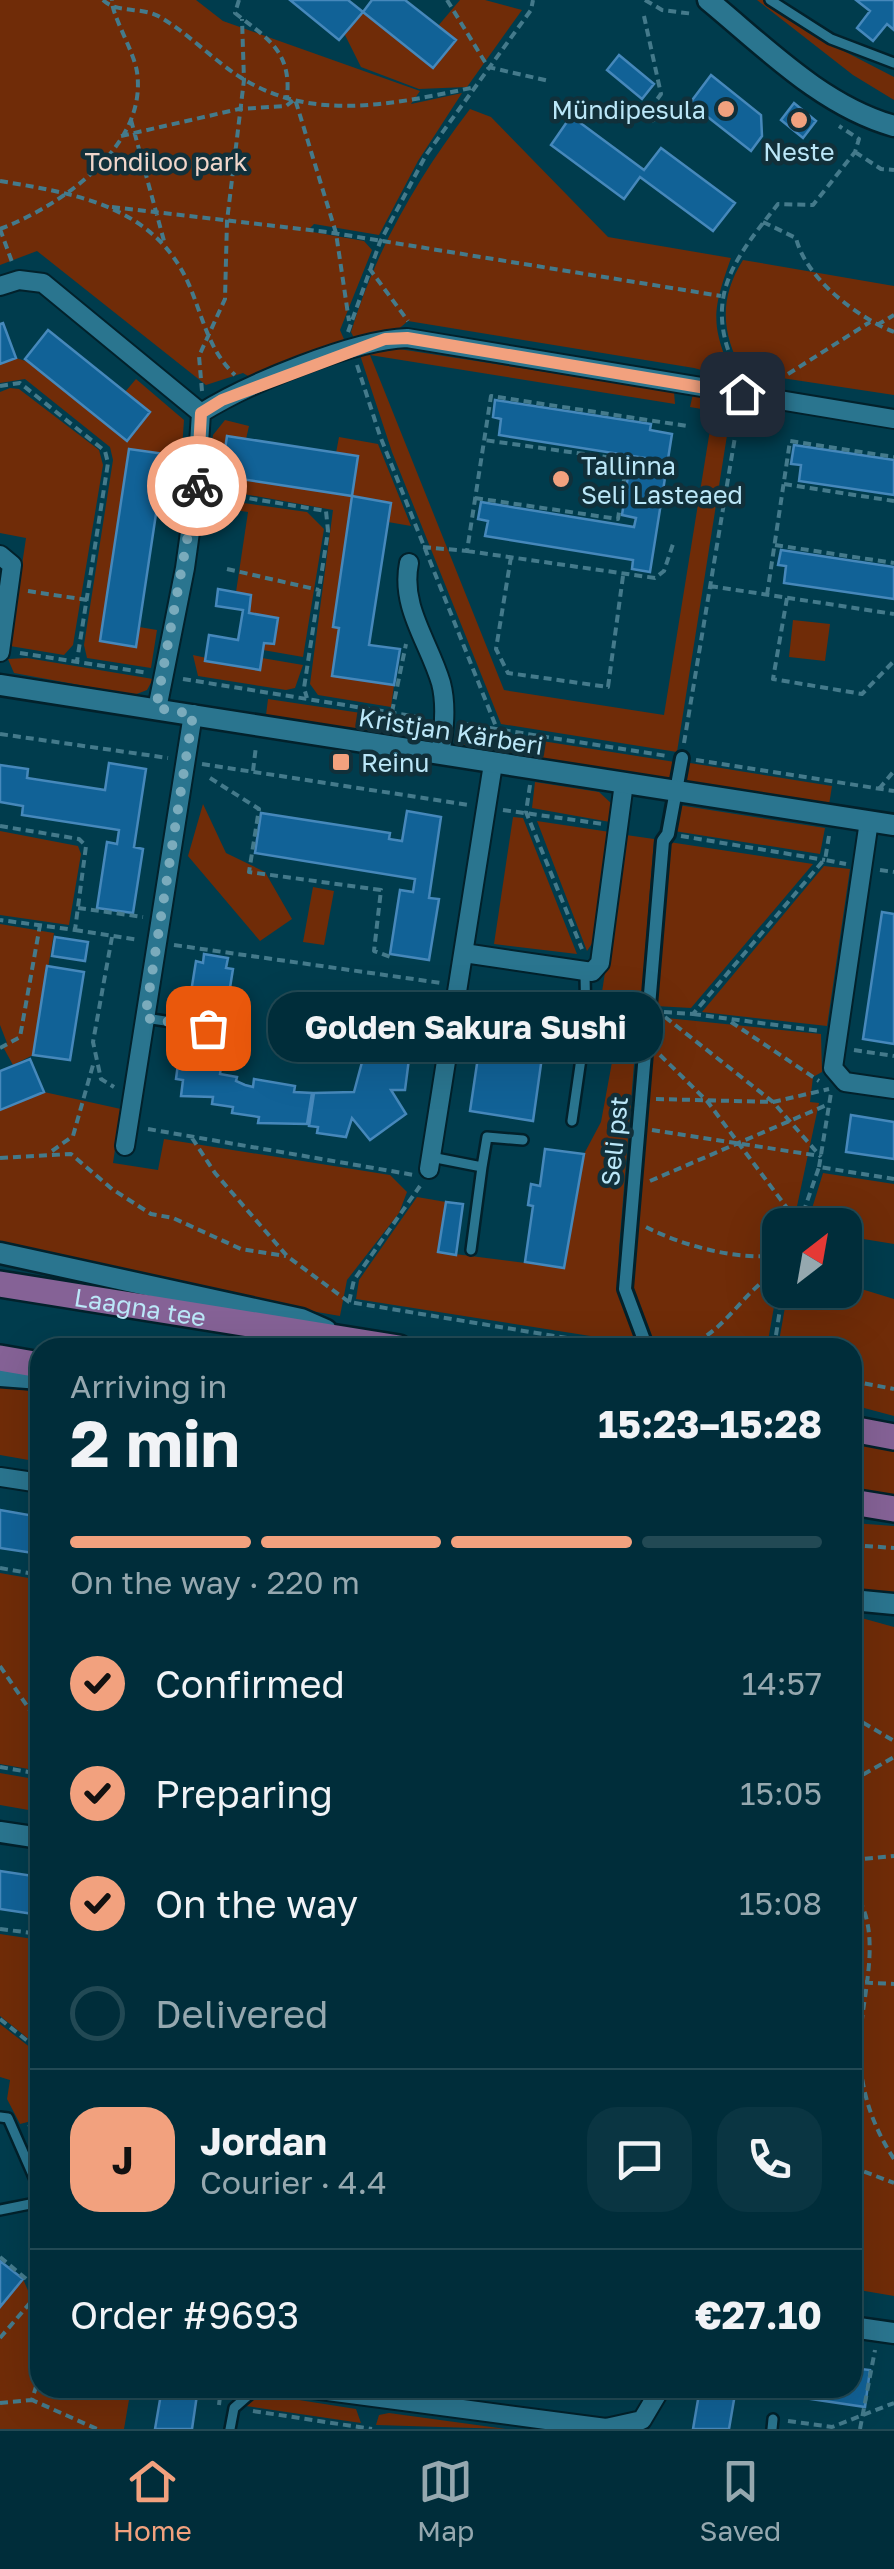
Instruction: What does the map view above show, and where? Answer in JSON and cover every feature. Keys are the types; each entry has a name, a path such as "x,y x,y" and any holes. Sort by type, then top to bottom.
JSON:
{"main road":[{"name":"Laagna tee","path":"0,1284 347,1338"},
{"path":"0,1358 30,1363"},
{"path":"862,1431 894,1436"},
{"path":"862,1504 894,1509"}],"street":[{"path":"708,0 811,84 851,109 894,126"},
{"path":"0,286 19,280 42,282 201,413"},
{"path":"201,413 250,388 385,339 422,340 894,419"},
{"path":"156,708 196,489 201,413"},
{"path":"0,555 12,565 0,652"},
{"path":"409,562 407,591 442,685 445,721 440,754"},
{"name":"Kristjan Kärberi","path":"0,685 894,825"},
{"path":"125,1146 193,714"},
{"name":"Seli pst","path":"643,1338 625,1289 629,1218 663,841 668,834 682,758"},
{"path":"430,1162 493,764"},
{"path":"464,953 585,975 600,963 624,783"},
{"path":"869,821 833,1068 845,1082 894,1088"},
{"path":"0,1252 301,1319 342,1337"},
{"path":"0,1376 30,1378"},
{"path":"0,1478 30,1482"},
{"path":"862,1601 894,1604"},
{"path":"0,1832 30,1836"},
{"path":"380,2398 606,2428 643,2424 656,2398"}],"lane":[{"path":"770,0 831,39 894,63"},
{"path":"572,1120 586,1024 585,975"},
{"path":"349,1046 353,1023 372,1006 453,1020"},
{"path":"145,1018 239,1032"},
{"path":"472,1250 487,1136 523,1140"},
{"path":"430,1162 482,1167"},
{"path":"0,2116 8,2118 30,2168"},
{"path":"0,2210 30,2204"},
{"path":"230,2429 234,2408 246,2398"}],"path":[{"path":"19,280 0,229 66,192 111,154 131,120 138,74 124,29 103,0"},
{"path":"112,0 112,8"},
{"path":"240,0 234,13 273,41 284,66 287,98"},
{"path":"447,0 488,67 550,81"},
{"path":"349,321 380,242 426,155 532,10 533,0"},
{"path":"112,8 158,16 244,80 287,98 329,107 376,108 472,88"},
{"path":"644,16 661,94 650,109 654,125"},
{"path":"201,413 202,377 197,366 207,334 225,299 228,221 244,80 242,18"},
{"path":"122,136 239,109 286,106 296,100"},
{"path":"296,100 336,233 352,348 424,546 497,729"},
{"path":"131,120 164,245"},
{"path":"682,758 742,394 719,321 721,296 731,270 778,204 818,201 855,152 881,169 894,170"},
{"path":"0,181 66,192 112,206 336,233 721,296"},
{"path":"112,206 135,218 164,245 189,286 207,334 230,371 250,388"},
{"path":"763,222 796,238 810,268 870,322 894,332"},
{"path":"370,268 422,340"},
{"path":"877,325 894,315"},
{"path":"768,389 870,322"},
{"path":"0,386 20,383 105,450 108,463 78,662"},
{"path":"467,550 491,396 687,426"},
{"path":"476,498 618,519 627,460 484,440"},
{"path":"768,595 790,441 894,457"},
{"path":"784,484 894,501"},
{"path":"196,489 326,511 306,698"},
{"path":"424,546 656,578 664,571 674,544"},
{"path":"774,545 894,563"},
{"path":"409,562 424,546"},
{"path":"511,558 496,648 508,672 608,687 624,576"},
{"path":"227,570 319,590"},
{"path":"710,586 894,614"},
{"path":"8,589 87,600"},
{"path":"787,598 773,679 862,694 894,662"},
{"path":"392,712 404,648 417,624"},
{"path":"0,734 526,812"},
{"path":"880,789 894,770"},
{"path":"210,778 259,809 249,872 381,890 374,951 392,958"},
{"path":"838,782 824,860 894,872"},
{"path":"0,826 79,838 86,846 75,930"},
{"path":"78,908 161,920"},
{"path":"0,920 459,985"},
{"path":"0,1048 20,1037 40,925"},
{"path":"113,936 93,1042 94,1061 101,1079 134,1092"},
{"path":"657,1012 772,1102 821,1156"},
{"path":"693,1014 836,1036 847,1048 894,1056"},
{"path":"727,1019 832,1088"},
{"path":"646,1042 708,1100 789,1208"},
{"path":"48,1153 73,1136 94,1061"},
{"path":"805,1208 820,1167 833,1068"},
{"path":"646,1099 772,1102 832,1088"},
{"path":"632,1189 829,1104"},
{"path":"128,1125 425,1177 354,1280 348,1302"},
{"path":"637,1128 821,1156"},
{"path":"192,1138 216,1173 287,1256 348,1302 566,1338"},
{"path":"0,1158 48,1153 80,1158 112,1189 151,1214 172,1218 241,1249 287,1256"},
{"path":"820,1167 894,1179"},
{"path":"629,1218 683,1241 762,1258"},
{"path":"709,1338 762,1282"},
{"path":"775,1338 780,1308"},
{"path":"862,1383 894,1389"},
{"path":"862,1546 894,1548"},
{"path":"0,1568 30,1572"},
{"path":"0,1666 30,1711"},
{"path":"862,1722 894,1742"},
{"path":"862,1775 894,1757"},
{"path":"0,1768 30,1772"},
{"path":"862,1859 894,1856"},
{"path":"862,1919 868,1937 862,2033"},
{"path":"0,1929 30,1933"},
{"path":"862,1983 894,1984"},
{"path":"0,2020 30,2043"},
{"path":"862,2066 868,2116 894,2158"},
{"path":"862,2172 894,2184"},
{"path":"0,2257 30,2281"},
{"path":"0,2338 30,2303"},
{"path":"860,2429 886,2332"},
{"path":"0,2403 32,2400 96,2429"},
{"path":"772,2424 832,2427 894,2404"},
{"path":"234,2408 372,2429"}],"green space":[{"name":"Tondiloo park","path":"0,0 196,0 223,21 420,91 411,104 462,93 418,161 379,235 314,224 307,231 364,241 372,250 340,330 346,344 255,380 243,373 206,385 37,251 0,265"},
{"path":"460,0 485,0 522,10 467,87 419,89 361,67 344,33 363,12 433,67 438,26"},
{"path":"757,0 764,0 807,32 894,77 894,100 853,75"},
{"path":"470,109 491,117 608,237 731,258 716,319 734,379 694,368 408,321 396,331 355,340 351,332 386,243 416,188"},
{"path":"743,260 894,286 894,395 743,372 730,343 726,316 730,288"},
{"path":"399,349 674,392 675,404 370,355 504,690 664,715 713,411 690,407 693,394 723,400 731,410 677,752 501,724 392,452 360,355"},
{"path":"16,358 125,392 136,379 184,420 180,478 162,473 165,454 129,449 100,640 135,647 139,627 157,630 151,668 87,658 84,645 113,460 110,447 25,379 0,383 0,364"},
{"path":"19,389 99,450 103,465 73,645 64,655 10,646 26,538 0,533 0,392"},
{"path":"225,420 249,426 246,439 227,436 222,477 352,496 358,457 336,453 339,437 378,444 411,526 388,522 390,503 352,497 333,626 339,628 332,675 394,685 391,707 318,695 310,684 333,510 205,487 213,435"},
{"path":"215,499 307,512 324,529 303,657 263,650 264,643 274,644 278,619 249,613 251,595 236,592 248,512 214,507"},
{"path":"793,620 830,624 825,661 789,657"},
{"path":"193,655 260,670 262,658 303,665 295,688 286,690 198,676"},
{"path":"27,658 153,679 147,690 134,695 14,673 8,659"},
{"path":"268,699 434,724 427,736 412,738 266,715"},
{"path":"457,727 533,740 530,756 463,745"},
{"path":"542,741 675,762 673,779 540,758"},
{"path":"684,762 832,786 829,805 681,781"},
{"path":"535,782 599,792 612,804 610,822 532,808"},
{"path":"203,804 226,853 265,872 292,919 260,941 188,856"},
{"path":"678,805 825,828 820,854 674,831"},
{"path":"513,817 523,818 577,954 494,944"},
{"path":"537,821 610,832 595,939 587,951"},
{"path":"0,831 78,846 81,854 69,925 0,915"},
{"path":"626,835 654,839 641,1003 607,999 602,992"},
{"path":"669,842 813,864 691,1008 655,1006"},
{"path":"824,866 850,869 827,1026 702,1012"},
{"path":"313,887 334,891 324,945 303,942"},
{"path":"0,924 54,933 33,1055 13,1065 2,1045 7,1043 0,1025"},
{"path":"621,1013 638,1015 619,1249 624,1307 638,1338 603,1338 356,1299 359,1280 417,1197 446,1202 439,1252 564,1268 584,1154 601,1122"},
{"path":"657,1017 821,1034 822,1072 813,1077 810,1102 819,1103 797,1208 762,1208 762,1308 774,1308 769,1338 649,1338 628,1289"},
{"path":"44,1092 121,1109 113,1163 158,1170 164,1139 390,1175 407,1192 399,1213 347,1280 340,1316 241,1299 0,1243 0,1110"},
{"path":"823,1173 894,1184 894,1244 862,1239 862,1208 812,1208"},
{"path":"862,1289 894,1299 894,1416 862,1407 862,1338 780,1338 785,1308 862,1308"},
{"path":"0,1387 30,1391 30,1460 0,1455"},
{"path":"862,1444 894,1449 894,1496 862,1491"},
{"path":"862,1524 894,1526 894,1594 862,1589"},
{"path":"0,1573 30,1578 30,1769 0,1764"},
{"path":"862,1618 894,1627 894,2296 862,2291"},
{"path":"0,1773 30,1778 30,1810 0,1805"},
{"path":"0,1934 30,1938 30,2040 0,2016"},
{"path":"0,2024 30,2047 30,2121 20,2124 7,2099 10,2080 0,2077"},
{"path":"23,2279 30,2295 30,2398 129,2398 124,2429 0,2429 0,2307"},
{"path":"256,2398 286,2398 356,2409 361,2423 246,2406"},
{"path":"389,2413 506,2429 376,2425 379,2415"}],"building":[{"path":"290,0 348,0 363,12 339,40"},
{"path":"372,0 405,0 456,40 433,68 363,12"},
{"path":"856,0 894,0 894,30 887,24 873,41 857,28 870,11"},
{"path":"619,55 654,84 642,99 607,70"},
{"name":"Mündipesula","path":"711,75 761,115 762,136 751,151 690,103"},
{"name":"Neste","path":"794,103 816,121 803,138 781,120"},
{"path":"571,116 644,170 661,148 735,203 713,231 640,177 624,199 551,145"},
{"path":"3,323 16,358 0,364 0,324"},
{"path":"48,330 150,412 127,441 25,359"},
{"path":"495,400 651,424 650,430 672,434 650,572 632,569 633,560 485,536 488,521 478,519 481,502 634,527 636,518 622,515 630,463 643,465 645,458 499,435 501,419 493,417"},
{"path":"227,436 358,456 352,496 221,476"},
{"path":"794,445 894,460 894,495 799,481 801,465 791,464"},
{"path":"129,449 165,454 136,647 100,641"},
{"path":"352,496 391,503 369,645 400,649 394,685 332,676 339,628 333,627"},
{"path":"781,550 894,567 894,599 784,583 786,566 778,565"},
{"path":"218,589 251,595 249,613 278,618 274,644 264,643 260,670 205,661 209,635 238,640 243,610 216,606"},
{"path":"109,763 146,769 134,847 143,849 133,913 97,908 107,842 117,844 119,830 22,815 23,806 0,802 0,765 28,769 27,778 105,790"},
{"path":"407,811 441,817 429,898 439,899 429,960 390,954 400,890 413,892 415,879 255,853 261,813 390,833 389,839 402,841"},
{"path":"882,912 894,914 894,1044 863,1039"},
{"path":"55,937 88,942 85,961 52,956"},
{"path":"204,954 228,958 226,968 233,969 224,1025 195,1020 196,1012 188,1011 196,961 203,963"},
{"path":"47,966 84,972 70,1060 33,1055"},
{"path":"498,992 550,1000 533,1121 470,1111 478,1057 488,1059"},
{"path":"193,1031 222,1036 217,1052 223,1053 220,1074 237,1077 236,1081 253,1087 254,1079 295,1086 294,1092 312,1093 307,1124 258,1123 259,1117 232,1113 233,1107 212,1104 213,1097 181,1096 183,1080 176,1079 179,1056 186,1057 190,1050"},
{"path":"378,1047 398,1049 397,1057 409,1059 405,1090 391,1090 406,1114 370,1140 352,1118 346,1137 317,1133 318,1127 309,1126 314,1093 354,1092 365,1051 377,1053"},
{"path":"30,1059 44,1092 0,1110 0,1071"},
{"path":"851,1115 894,1122 894,1159 846,1152"},
{"path":"545,1149 584,1154 564,1268 525,1262 533,1206 528,1205 531,1184 540,1186"},
{"path":"446,1202 463,1204 456,1255 438,1252"},
{"path":"0,1510 30,1515 30,1552 0,1548"},
{"path":"0,1871 30,1876 30,1914 0,1909"},
{"path":"0,2261 23,2279 0,2307"},
{"path":"862,2369 870,2370 865,2407 804,2398 862,2398"},
{"path":"160,2398 197,2398 192,2429 155,2429"},
{"path":"698,2398 734,2398 729,2429 693,2429"}],"way so far":[{"path":"197,486 185,568 156,708 193,714 145,1018 208,1028"}],"place":[{"name":"Mündipesula","path":"726,109"},
{"name":"Neste","path":"799,120"},
{"name":"Tallinna Seli Lasteaed","path":"561,479"},
{"name":"Reinu","path":"341,762"},
{"name":"Golden Sakura Sushi","path":"208,1028"}],"route":[{"path":"197,486 201,413 222,400 352,348 385,339 407,338 742,394"}]}
